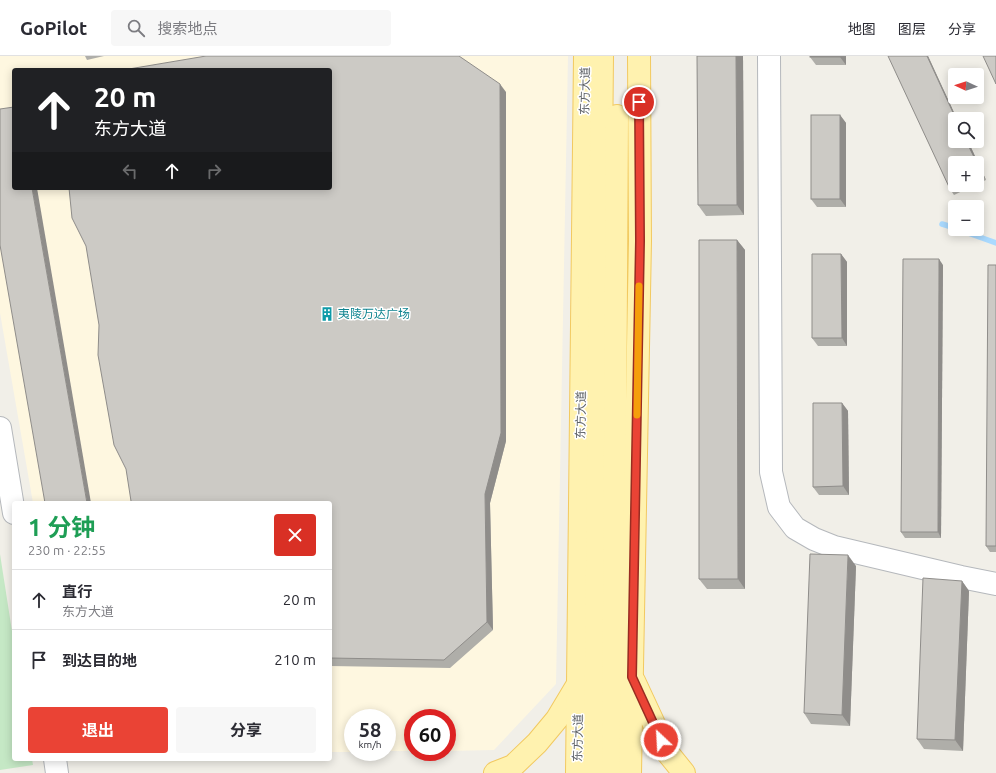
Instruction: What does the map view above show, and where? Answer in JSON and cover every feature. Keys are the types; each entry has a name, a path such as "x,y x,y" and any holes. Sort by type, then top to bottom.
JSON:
{"main road":[{"name":"东方大道","path":"577,773 585,56"},
{"path":"594,773 602,56"},
{"path":"613,773 617,56"},
{"path":"630,773 640,241 638,56"},
{"path":"632,677 667,752 684,773"},
{"path":"495,773 513,766 537,743 557,720 578,683"}],"street":[{"path":"769,56 771,472 778,507 795,528 814,539 834,547 961,578 996,584"},
{"path":"0,428 12,501"},
{"path":"55,761 57,773"}],"shaded area":[{"name":"夷陵万达广场","path":"0,56 568,56 556,684 494,750 456,751 456,709 404,709 404,751 396,751 396,709 344,709 344,752 332,752 332,501 33,501 0,313"}],"green space":[{"path":"0,554 12,631 12,761 32,761 33,765 0,770"}],"building":[{"name":"夷陵万达广场","path":"206,56 459,56 500,84 501,433 485,494 487,622 444,660 332,658 332,501 131,501 126,469 114,445 98,355 99,325 86,246 72,218 69,190 332,190 332,68 135,68"},
{"path":"697,56 736,56 737,205 698,205"},
{"path":"840,56 840,57 810,57"},
{"path":"888,56 927,56 953,112 948,112 948,148 970,148 974,156 948,156 948,185"},
{"path":"983,56 996,56 996,84"},
{"path":"12,107 12,190 32,190 87,501 45,501 0,245 0,109"},
{"path":"811,115 840,115 840,199 811,199"},
{"path":"699,240 737,240 738,579 699,579"},
{"path":"812,254 841,254 842,338 812,338"},
{"path":"903,259 939,259 938,532 901,532"},
{"path":"988,265 996,265 996,546 986,546"},
{"path":"813,403 842,403 843,486 813,487"},
{"path":"810,554 848,555 842,715 804,713"},
{"path":"923,578 962,581 955,740 917,739"}],"waterway":[{"path":"942,224 948,226"},
{"path":"976,236 996,243"}],"slow traffic":[{"path":"637,415 639,286"}],"place":[{"name":"夷陵万达广场","path":"327,314"}],"route":[{"path":"639,102 640,241 632,677 661,740"}]}
